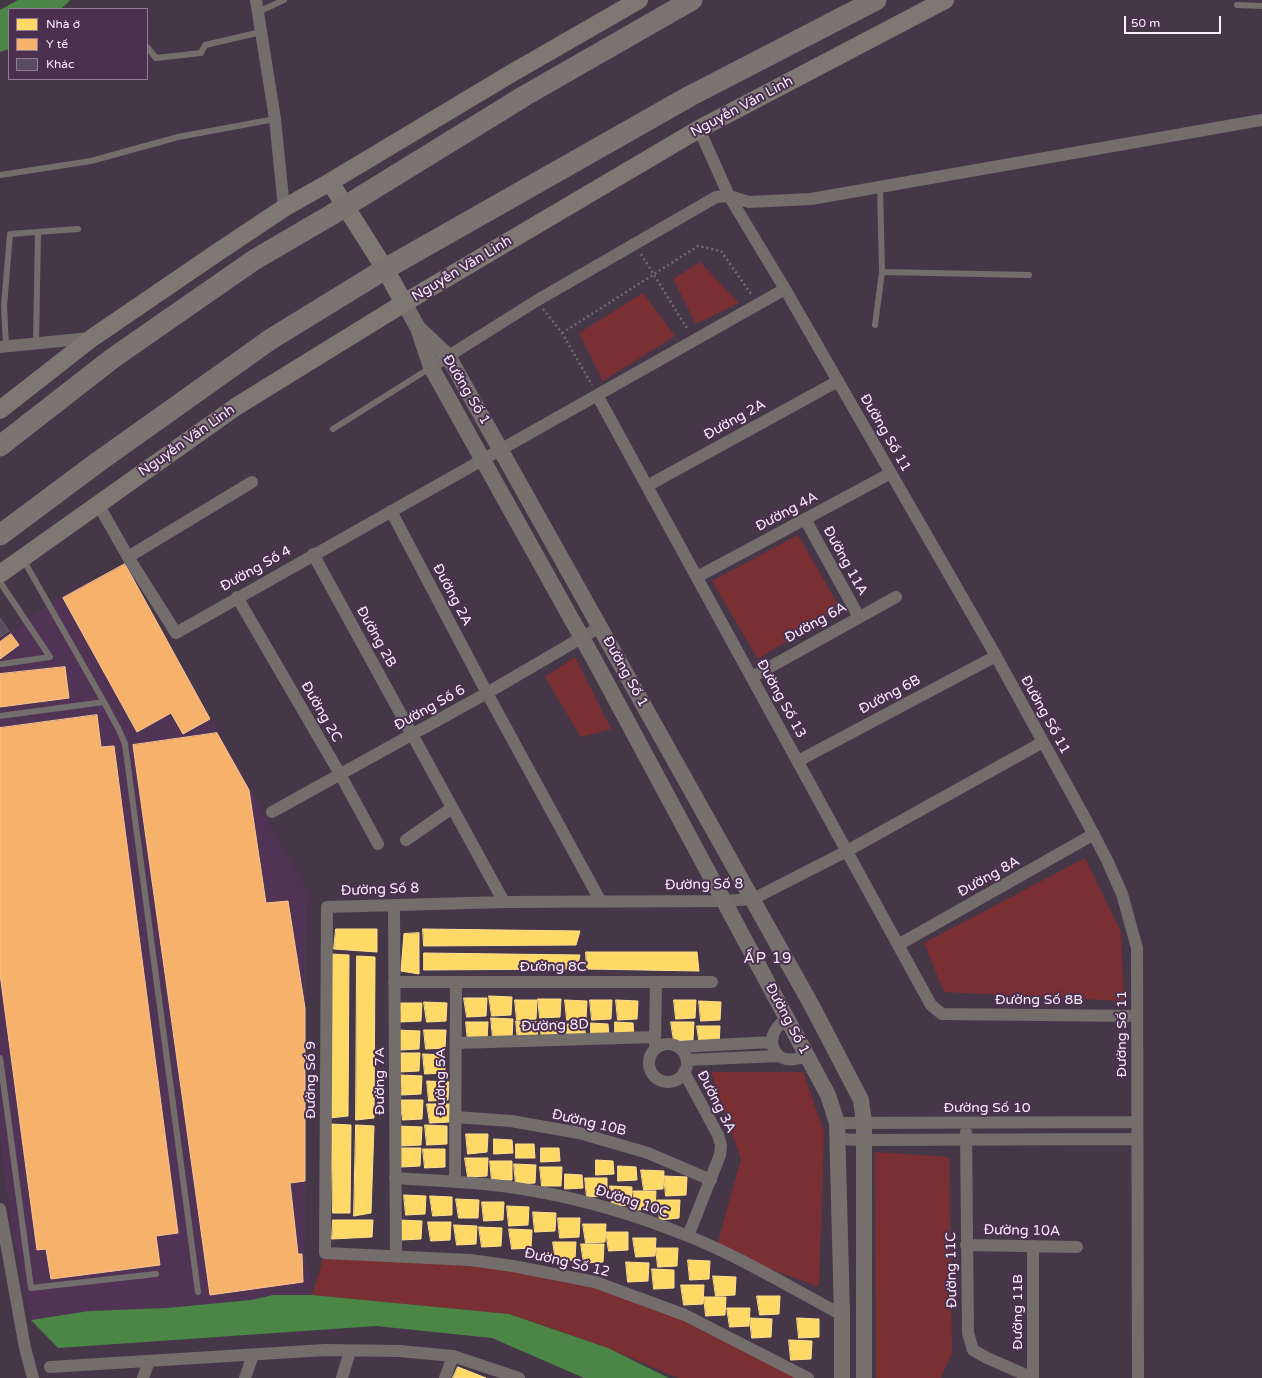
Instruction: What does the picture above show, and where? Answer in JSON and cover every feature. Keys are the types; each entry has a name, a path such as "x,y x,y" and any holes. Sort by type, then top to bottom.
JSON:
{"highway":[{"path":"0,446 113,358 254,260 346,206 526,95 692,0"},
{"path":"0,535 98,462 258,348 385,269 690,96 876,0"}],"main road":[{"path":"0,410 92,338 284,208 512,73 639,0"},
{"name":"Nguyễn Văn Linh","path":"0,574 236,406 404,303 700,129 945,0"},
{"path":"330,182 385,269 404,303"}],"street":[{"path":"256,0 275,119 284,208"},
{"path":"431,367 536,301 716,197 729,196 749,202 811,199 1262,120"},
{"name":"Đường Số 11","path":"700,129 729,196 785,289 996,656 1094,834 1122,894 1136,948 1138,1378"},
{"name":"Đường Số 4","path":"98,504 128,557 176,632 785,289"},
{"path":"404,303 418,328"},
{"name":"Đường Số 1","path":"418,328 448,356 753,899 812,1006 861,1100 864,1123 864,1378"},
{"name":"Đường Số 1","path":"418,328 431,367 582,637 788,1018 828,1096 837,1123 842,1315 842,1378"},
{"path":"3,347 92,338"},
{"name":"Đường 2A","path":"647,486 838,381"},
{"name":"Đường Số 13","path":"598,395 931,1005 942,1014"},
{"name":"Đường 4A","path":"697,577 891,473"},
{"path":"128,557 252,482"},
{"name":"Đường 2A","path":"391,511 487,693 601,902"},
{"name":"Đường 11A","path":"805,519 859,617"},
{"name":"Đường 2B","path":"313,554 504,902"},
{"name":"Đường 2C","path":"236,597 340,774 378,844"},
{"name":"Đường 6A","path":"752,677 896,597"},
{"name":"Đường Số 6","path":"272,812 487,693 600,627"},
{"name":"Đường 6B","path":"798,761 996,656"},
{"name":"Đường Số 8","path":"327,907 504,902 753,899 847,851 1043,742"},
{"path":"406,840 452,808"},
{"name":"Đường 8A","path":"898,945 1094,834"},
{"name":"Đường 7A","path":"394,905 396,1256"},
{"name":"Đường Số 9","path":"325,1253 327,907"},
{"name":"Đường 8C","path":"394,982 712,982"},
{"name":"Đường 5A","path":"455,1182 456,982"},
{"path":"656,982 656,1043 649,1060 649,1066 656,1077 662,1080 668,1081 680,1077 685,1066 682,1051 673,1044 661,1045 656,1043"},
{"path":"778,1056 772,1042 776,1029 788,1018 812,1006"},
{"name":"Đường Số 8B","path":"942,1014 1137,1016"},
{"path":"678,1047 772,1042"},
{"name":"Đường 8D","path":"456,1043 656,1043"},
{"path":"685,1066 778,1056 791,1059 798,1059 808,1056"},
{"name":"Đường 3A","path":"685,1066 718,1135 721,1145 720,1155 711,1180 688,1236"},
{"name":"Đường 10B","path":"455,1117 511,1121 579,1133 648,1153 711,1180"},
{"name":"Đường Số 10","path":"837,1123 1137,1122"},
{"name":"Đường 11C","path":"966,1123 968,1333 974,1350 987,1358 1033,1378"},
{"path":"837,1139 1137,1139"},
{"name":"Đường 10C","path":"395,1178 480,1183 534,1191 610,1208 688,1236 759,1270 842,1315"},
{"path":"0,1209 25,1348 33,1378"},
{"name":"Đường 10A","path":"966,1245 1077,1247"},
{"name":"Đường 11B","path":"1033,1246 1033,1378"},
{"name":"Đường Số 12","path":"325,1253 470,1260 513,1266 595,1282 685,1315 808,1378"},
{"path":"50,1367 325,1350 399,1352 453,1356 519,1378"},
{"path":"342,1378 350,1351"},
{"path":"245,1378 253,1355"},
{"path":"445,1378 453,1356"},
{"path":"143,1378 148,1361"}],"lane":[{"path":"258,12 284,0"},
{"path":"1237,5 1262,6"},
{"path":"148,48 156,58 202,53 205,45 261,32"},
{"path":"0,175 91,161 178,138 275,119"},
{"path":"875,325 882,272 880,186"},
{"path":"3,347 4,306 10,234 78,229"},
{"path":"36,343 38,232"},
{"path":"882,272 1029,275"},
{"path":"334,429 431,367"},
{"path":"22,559 104,702 122,737 126,753 198,1292"},
{"path":"0,582 50,657 2,664"},
{"path":"0,716 104,702"},
{"path":"0,1058 31,1288 156,1274"}],"path":[{"path":"635,244 695,340"},
{"path":"562,333 698,246 721,251 758,304"},
{"path":"536,301 562,333 598,395"}],"shaded area":[{"path":"18,0 70,0 62,8 8,8 8,49 0,52 0,10"},
{"path":"700,262 739,303 696,324 673,279"},
{"path":"643,293 675,336 603,381 579,333"},
{"path":"798,535 840,608 758,659 712,581"},
{"path":"125,564 311,898 306,904 305,1262 310,1268 312,1295 273,1295 251,1300 167,1308 89,1311 31,1320 13,1235 0,1138 0,640 59,597"},
{"path":"575,657 611,729 581,737 545,677"},
{"path":"1085,858 1121,932 1124,1001 944,992 924,943"},
{"path":"711,1072 803,1072 824,1132 819,1287 716,1249 741,1159"},
{"path":"875,1152 949,1157 952,1353 941,1378 876,1378"},
{"path":"325,1253 470,1260 595,1282 685,1315 808,1378 678,1378 608,1348 509,1314 312,1295"},
{"path":"273,1295 312,1295 509,1314 608,1348 669,1378 584,1378 492,1338 376,1326 58,1348 31,1320 89,1311 167,1308 251,1300"}],"building: Nhà ở":[{"path":"336,929 377,929 377,952 334,949"},
{"path":"423,929 580,931 576,945 424,946"},
{"path":"419,933 419,974 401,971 404,934"},
{"path":"586,952 697,952 699,971 587,969"},
{"path":"424,953 580,955 577,969 424,970"},
{"path":"331,954 349,955 348,1116 330,1118"},
{"path":"357,956 375,957 374,1118 356,1120"},
{"path":"489,996 512,997 511,1015 492,1016"},
{"path":"464,998 487,998 486,1016 467,1017"},
{"path":"538,999 561,999 560,1017 540,1018"},
{"path":"515,1000 537,1000 536,1019 517,1020"},
{"path":"565,1000 587,1001 586,1019 567,1020"},
{"path":"590,1000 612,1000 611,1019 592,1020"},
{"path":"616,1000 638,1001 637,1019 618,1020"},
{"path":"674,1000 696,1000 695,1018 676,1019"},
{"path":"699,1001 721,1002 720,1020 701,1021"},
{"path":"424,1002 447,1003 446,1021 427,1022"},
{"path":"399,1003 422,1003 421,1021 401,1022"},
{"path":"491,1018 513,1019 512,1037 493,1038"},
{"path":"516,1021 538,1022 537,1040 518,1041"},
{"path":"540,1021 562,1022 561,1040 542,1041"},
{"path":"466,1022 488,1022 487,1040 468,1041"},
{"path":"615,1022 633,1023 634,1036 615,1037"},
{"path":"671,1022 694,1022 693,1040 674,1041"},
{"path":"591,1023 608,1024 609,1037 591,1038"},
{"path":"567,1024 584,1025 586,1038 567,1038"},
{"path":"697,1026 720,1026 719,1045 700,1046"},
{"path":"398,1030 420,1031 419,1049 400,1050"},
{"path":"424,1030 446,1030 445,1048 426,1049"},
{"path":"398,1053 420,1053 419,1071 400,1072"},
{"path":"423,1054 445,1055 445,1073 425,1074"},
{"path":"400,1075 422,1076 421,1094 402,1095"},
{"path":"427,1081 449,1082 448,1100 429,1101"},
{"path":"400,1100 423,1100 422,1119 403,1120"},
{"path":"427,1104 450,1104 449,1122 430,1123"},
{"path":"331,1124 351,1125 350,1213 333,1213"},
{"path":"356,1125 374,1126 371,1213 354,1216"},
{"path":"425,1125 447,1126 447,1144 427,1145"},
{"path":"399,1126 422,1127 421,1145 401,1146"},
{"path":"466,1134 488,1134 487,1152 468,1154"},
{"path":"494,1139 512,1140 513,1153 494,1154"},
{"path":"516,1144 534,1144 535,1158 516,1158"},
{"path":"399,1148 421,1148 420,1166 401,1167"},
{"path":"541,1148 559,1148 560,1161 541,1162"},
{"path":"423,1149 445,1149 445,1167 425,1168"},
{"path":"465,1158 488,1158 487,1176 468,1177"},
{"path":"596,1160 613,1161 614,1174 596,1175"},
{"path":"490,1161 512,1161 512,1180 492,1180"},
{"path":"514,1164 536,1165 535,1183 516,1184"},
{"path":"618,1166 636,1167 637,1180 618,1181"},
{"path":"540,1167 562,1167 561,1186 542,1186"},
{"path":"641,1170 664,1171 663,1189 644,1190"},
{"path":"565,1174 582,1175 583,1188 565,1189"},
{"path":"664,1176 687,1177 686,1195 666,1196"},
{"path":"585,1178 607,1178 607,1196 587,1197"},
{"path":"610,1186 632,1187 631,1205 612,1206"},
{"path":"633,1191 656,1191 655,1209 636,1210"},
{"path":"404,1195 426,1196 425,1214 406,1215"},
{"path":"430,1196 452,1197 452,1215 433,1216"},
{"path":"456,1199 479,1200 478,1218 459,1218"},
{"path":"657,1200 680,1200 679,1218 660,1220"},
{"path":"482,1202 504,1202 503,1220 484,1221"},
{"path":"507,1206 529,1207 528,1225 509,1226"},
{"path":"533,1212 556,1213 555,1231 535,1232"},
{"path":"558,1218 580,1218 579,1237 560,1238"},
{"path":"333,1220 373,1220 372,1237 332,1239"},
{"path":"399,1220 422,1221 421,1239 401,1240"},
{"path":"428,1222 451,1222 450,1240 431,1241"},
{"path":"583,1224 606,1224 605,1242 586,1243"},
{"path":"454,1225 477,1226 476,1244 457,1245"},
{"path":"479,1227 502,1228 501,1246 482,1247"},
{"path":"509,1229 532,1230 531,1248 512,1249"},
{"path":"606,1232 628,1232 628,1250 609,1251"},
{"path":"633,1238 656,1238 655,1256 636,1257"},
{"path":"553,1242 576,1242 575,1260 556,1261"},
{"path":"581,1244 604,1244 603,1262 584,1263"},
{"path":"656,1248 678,1248 677,1266 658,1267"},
{"path":"688,1260 710,1261 709,1279 690,1280"},
{"path":"626,1262 649,1263 648,1281 628,1282"},
{"path":"652,1269 674,1270 674,1288 654,1289"},
{"path":"713,1276 736,1277 735,1295 716,1296"},
{"path":"681,1285 704,1285 703,1304 684,1305"},
{"path":"757,1296 780,1296 779,1314 760,1315"},
{"path":"704,1297 726,1297 725,1315 706,1316"},
{"path":"727,1308 750,1308 749,1326 730,1327"},
{"path":"750,1318 772,1319 771,1337 752,1338"},
{"path":"797,1318 819,1319 819,1337 799,1338"},
{"path":"789,1340 812,1341 811,1359 791,1360"},
{"path":"458,1367 486,1378 453,1378"}],"building: Y tế":[{"path":"125,564 210,719 183,734 171,713 137,732 63,598"},
{"path":"11,634 19,645 0,659 0,642"},
{"path":"65,667 69,698 0,707 0,674"},
{"path":"97,715 101,747 114,746 178,1233 156,1236 160,1265 51,1279 46,1249 37,1250 0,974 0,728"},
{"path":"217,733 249,790 266,903 288,901 305,1008 305,1181 290,1183 298,1254 302,1254 303,1282 210,1295 133,745"}],"building: Khác":[{"path":"0,618 9,631 0,637"}],"district":[{"name":"ẤP 19","path":"768,959"}]}
